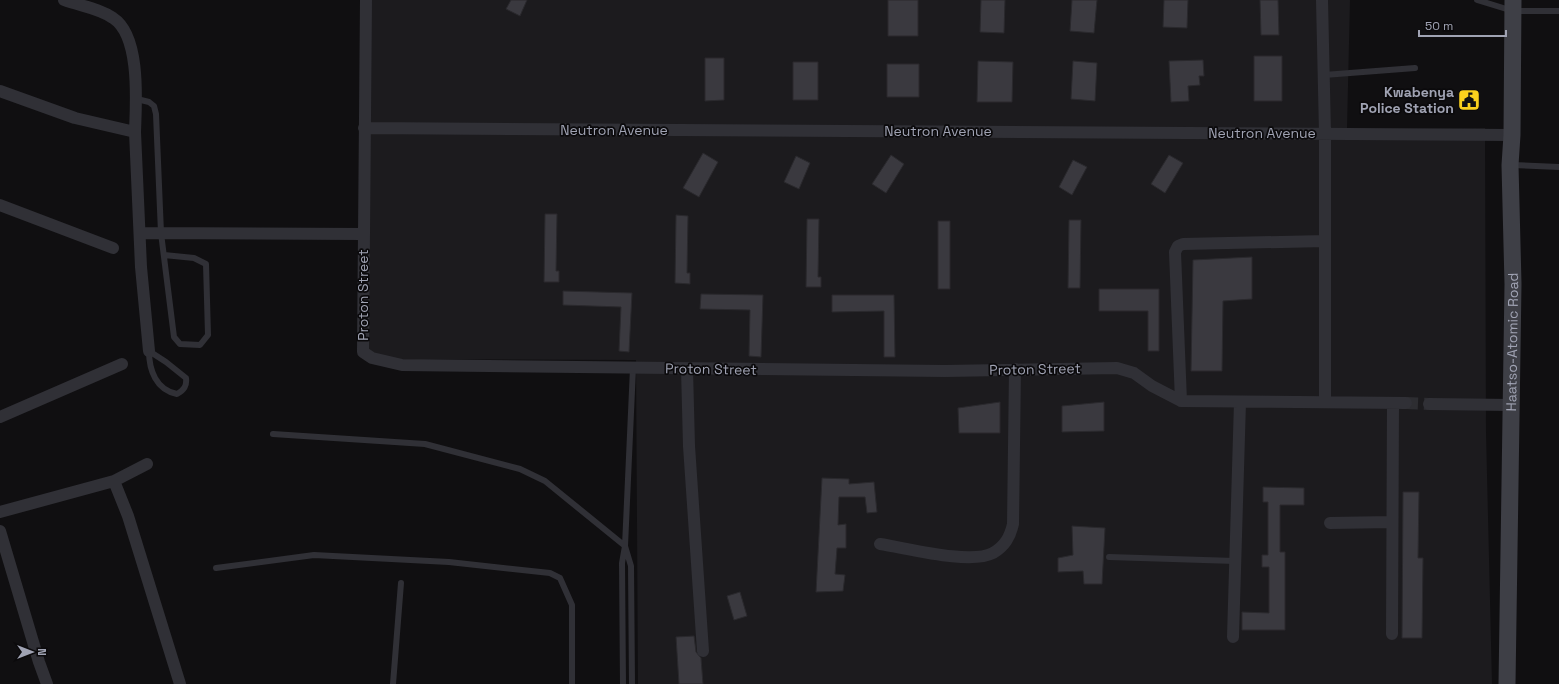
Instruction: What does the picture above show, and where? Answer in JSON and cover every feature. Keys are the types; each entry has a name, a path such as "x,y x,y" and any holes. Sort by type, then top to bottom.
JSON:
{"main road":[{"name":"Haatso-Atomic Road","path":"1507,684 1512,405 1513,284 1510,165 1512,135 1513,5"}],"street":[{"path":"64,0 114,18 124,28 131,43 136,99 135,132 140,233 146,332 149,351"},
{"name":"Proton Street","path":"366,0 363,352 372,358 402,365 687,369 944,371 1117,368 1134,373 1152,386 1181,401 1406,403"},
{"path":"1322,0 1325,133 1325,402"},
{"path":"0,91 75,118 135,132"},
{"name":"Neutron Avenue","path":"364,128 1512,135"},
{"path":"0,206 113,248"},
{"path":"140,233 364,234"},
{"path":"1181,401 1175,252 1178,246 1183,244 1325,241"},
{"path":"0,417 122,364"},
{"path":"687,369 689,446 703,652"},
{"path":"880,544 954,556 975,556 992,553 1007,542 1014,524 1015,369"},
{"path":"1233,637 1240,402"},
{"path":"1392,634 1393,403"},
{"path":"1429,404 1512,405"},
{"path":"0,512 114,481 148,464"},
{"path":"114,481 128,516 180,684"},
{"path":"1330,523 1392,522"},
{"path":"0,531 47,684"}],"lane":[{"path":"1477,0 1559,11"},
{"path":"1324,74 1415,68"},
{"path":"136,99 149,102 154,106 156,114 162,233 164,255 174,337 180,344 200,345 208,335 206,264 194,258 164,255"},
{"path":"1510,165 1559,167"},
{"path":"149,351 171,365 186,378 186,383 182,390 177,394 160,386 153,375 149,362 149,351"},
{"path":"623,684 621,597 622,563 625,546 632,368"},
{"path":"272,434 426,444 520,469 545,481 625,546 631,566 630,597 632,684"},
{"path":"216,568 314,555 449,562 550,573 560,578 572,606 572,684"},
{"path":"1109,557 1235,561"},
{"path":"393,684 401,583"},
{"path":"621,597 630,597"},
{"path":"623,649 632,649"}],"shaded area":[{"path":"361,0 1350,0 1347,129 1485,128 1486,432 1492,684 638,684 636,360 390,359 365,349"}],"building":[{"path":"511,0 527,0 520,16 506,9"},
{"path":"888,0 918,0 918,36 888,36"},
{"path":"981,0 1005,0 1004,33 980,32"},
{"path":"1072,0 1097,0 1094,33 1070,31"},
{"path":"1164,0 1188,0 1187,28 1163,27"},
{"path":"1260,0 1278,0 1279,35 1261,35"},
{"path":"1254,56 1282,56 1282,101 1254,101"},
{"path":"705,58 724,58 724,100 705,101"},
{"path":"1203,60 1204,76 1199,76 1200,85 1188,86 1189,101 1171,102 1169,61"},
{"path":"978,61 1013,62 1012,102 977,102"},
{"path":"1073,61 1097,63 1095,101 1071,99"},
{"path":"793,62 818,62 818,100 793,100"},
{"path":"887,64 919,64 919,97 887,97"},
{"path":"703,153 718,162 699,197 683,188"},
{"path":"891,155 904,164 886,193 872,184"},
{"path":"1169,155 1183,163 1165,193 1151,184"},
{"path":"796,156 810,163 799,189 784,182"},
{"path":"1073,160 1087,167 1072,195 1059,187"},
{"path":"545,214 557,214 556,271 559,271 559,282 544,282"},
{"path":"676,215 688,216 687,273 690,273 690,284 675,283"},
{"path":"807,219 819,219 818,277 821,277 821,287 806,287"},
{"path":"1069,220 1081,220 1080,288 1068,288"},
{"path":"938,221 950,221 950,289 938,289"},
{"path":"1252,257 1252,299 1223,301 1222,371 1191,371 1193,260"},
{"path":"1099,289 1159,289 1159,351 1148,351 1148,311 1099,311"},
{"path":"563,291 632,293 629,352 619,351 621,307 563,305"},
{"path":"701,294 763,295 761,357 749,356 750,310 700,309"},
{"path":"832,295 894,295 895,357 884,357 884,311 832,312"},
{"path":"1000,402 1000,433 959,433 958,408"},
{"path":"1104,402 1104,431 1062,432 1062,406"},
{"path":"822,478 849,479 849,484 874,482 877,512 867,513 865,497 839,497 838,525 846,524 846,548 837,548 835,574 845,575 843,591 816,592"},
{"path":"1263,487 1304,488 1304,505 1280,505 1280,552 1285,552 1285,630 1242,630 1242,612 1269,613 1269,567 1262,567 1262,555 1268,555 1268,502 1263,502"},
{"path":"1403,492 1419,492 1418,558 1423,558 1422,638 1402,638"},
{"path":"1072,526 1105,528 1102,584 1084,584 1083,571 1058,572 1058,558 1073,555"},
{"path":"740,592 747,616 734,620 727,596"},
{"path":"694,636 696,652 701,658 703,684 679,684 676,637"}],"tunnel":[{"path":"1406,403 1429,404"}],"place":[{"name":"Kwabenya Police Station","path":"1469,100"}]}
